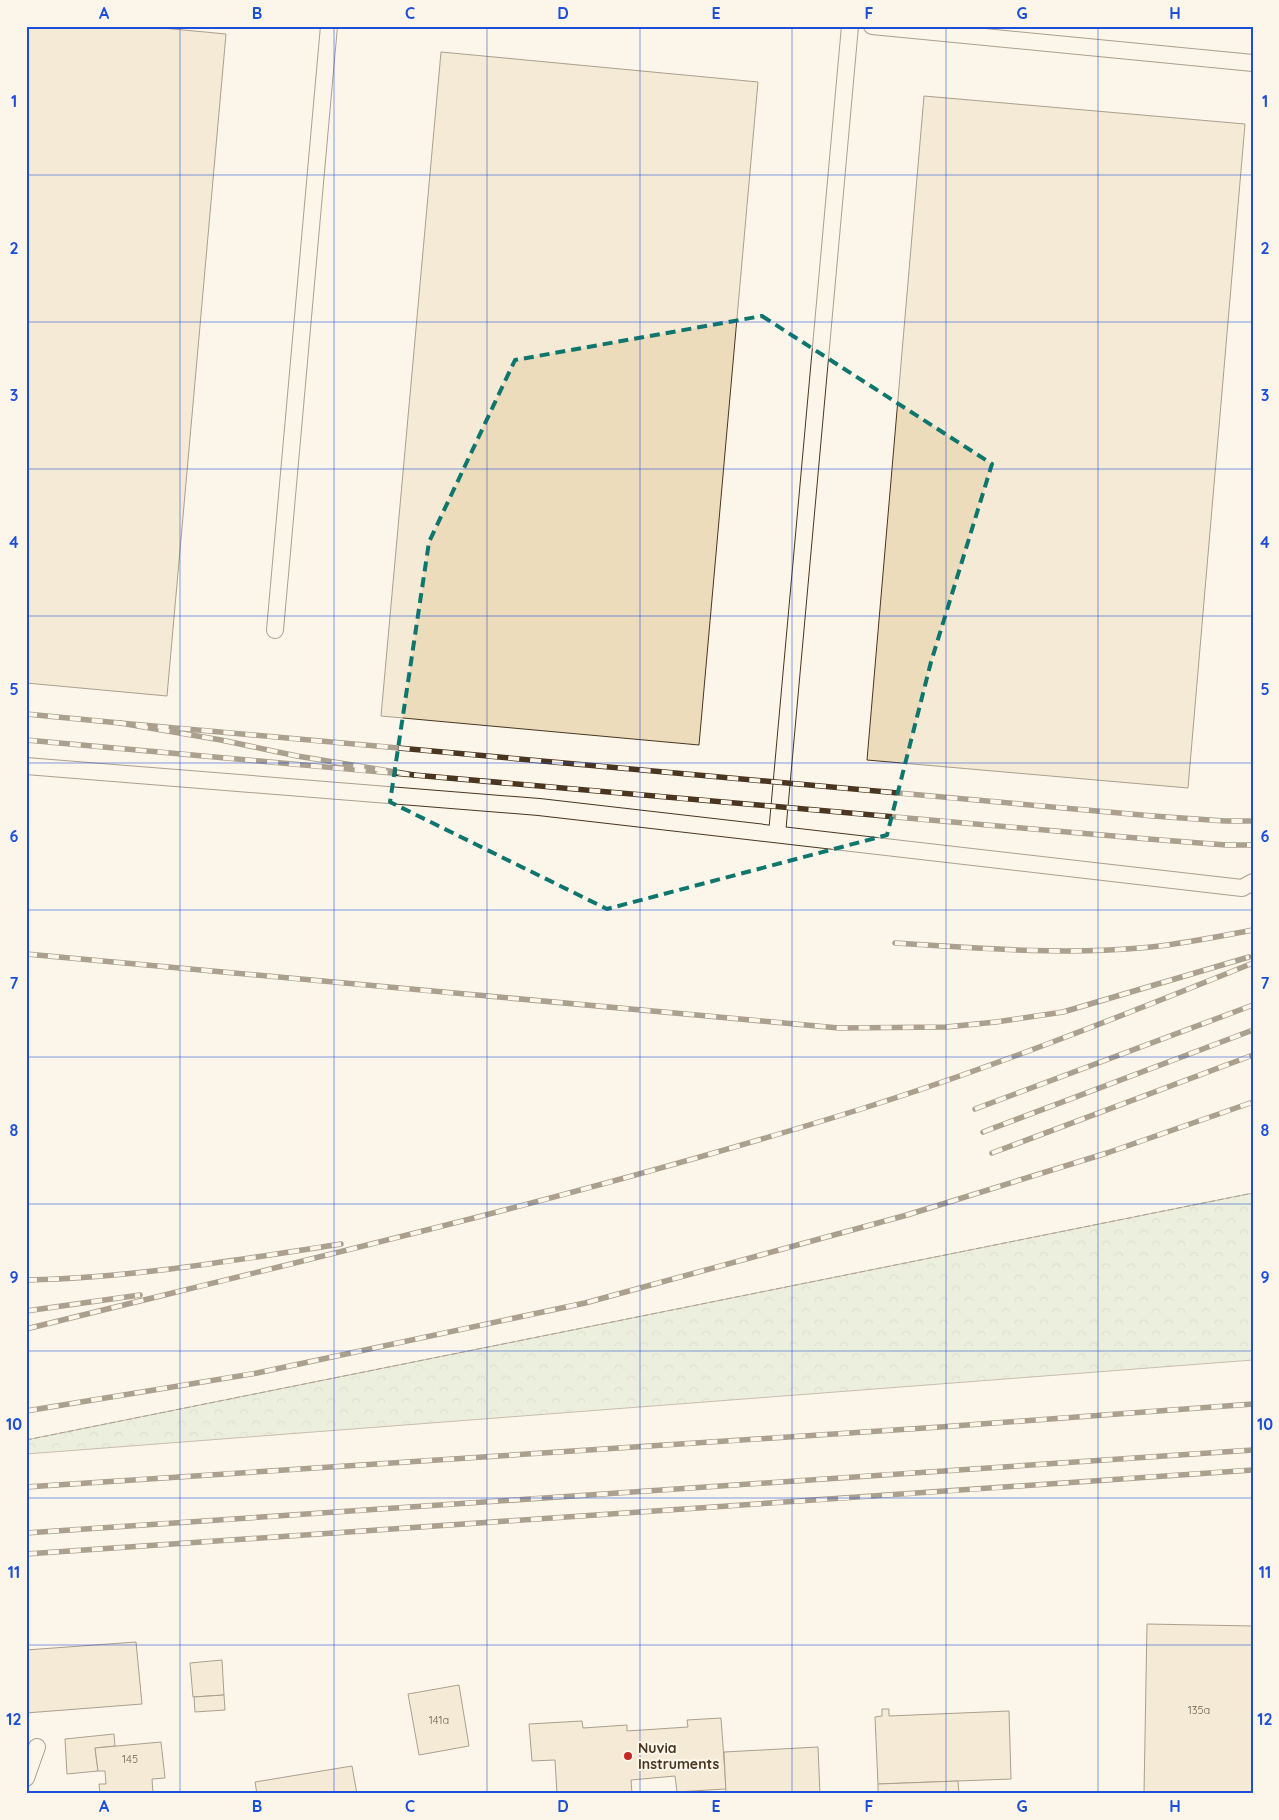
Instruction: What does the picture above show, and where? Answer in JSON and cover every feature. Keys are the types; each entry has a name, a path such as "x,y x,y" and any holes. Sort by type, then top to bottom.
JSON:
{"lane":[{"path":"275,630 329,26"},
{"path":"777,834 850,26"},
{"path":"872,26 1253,63"},
{"path":"26,766 539,806 1242,888 1253,882"},
{"path":"26,1778 37,1747"}],"highlighted area":[{"path":"762,316 992,464 931,662 887,835 607,909 390,802 429,542 515,360"}],"green space":[{"path":"1253,1193 1253,1360 26,1454 26,1440"}],"building":[{"path":"26,26 141,26 226,34 167,696 26,683"},
{"path":"441,52 758,82 699,745 381,716"},
{"path":"924,96 1245,124 1188,788 867,760"},
{"path":"1147,1624 1253,1626 1253,1794 1144,1794"},
{"path":"136,1642 142,1704 26,1713 26,1650"},
{"path":"222,1660 224,1695 193,1697 190,1663"},
{"path":"459,1685 469,1746 419,1755 408,1694"},
{"path":"224,1695 225,1710 195,1712 194,1697"},
{"path":"882,1709 889,1709 889,1716 1009,1711 1011,1779 878,1784 875,1717 882,1716"},
{"name":"Nuvia Instruments","path":"721,1718 725,1789 677,1792 675,1776 631,1780 632,1794 557,1794 555,1760 532,1761 529,1724 582,1721 583,1728 627,1725 627,1731 688,1727 687,1720"},
{"path":"114,1734 115,1746 95,1748 98,1771 67,1774 65,1739"},
{"path":"161,1742 165,1778 152,1779 153,1794 100,1794 99,1784 106,1784 105,1771 98,1771 95,1748"},
{"path":"818,1747 820,1794 726,1794 724,1752"},
{"path":"352,1766 357,1794 257,1794 255,1782"},
{"path":"958,1781 959,1794 878,1794 878,1784"}],"railway":[{"path":"26,714 120,723"},
{"path":"26,740 414,775 297,756 221,740 120,723 1153,816 1253,821"},
{"path":"414,775 1148,839 1226,845 1253,845"},
{"path":"895,943 1018,950 1110,950 1168,945 1253,930"},
{"path":"26,954 839,1028 946,1027 1063,1012 1249,957"},
{"path":"26,1329 550,1198 758,1140 861,1109 960,1076 1107,1021 1253,963"},
{"path":"975,1109 1253,1005"},
{"path":"983,1132 1253,1030"},
{"path":"992,1153 1253,1055"},
{"path":"26,1411 257,1373 585,1303 907,1215 1107,1153 1253,1102"},
{"path":"26,1280 66,1279 145,1272 341,1244"},
{"path":"26,1311 140,1295"},
{"path":"26,1487 940,1427 1253,1404"},
{"path":"26,1533 1253,1450"},
{"path":"26,1554 1253,1470"}],"fence":[{"path":"26,1440 1253,1193"}],"place":[{"name":"Nuvia Instruments","path":"628,1756"}]}
